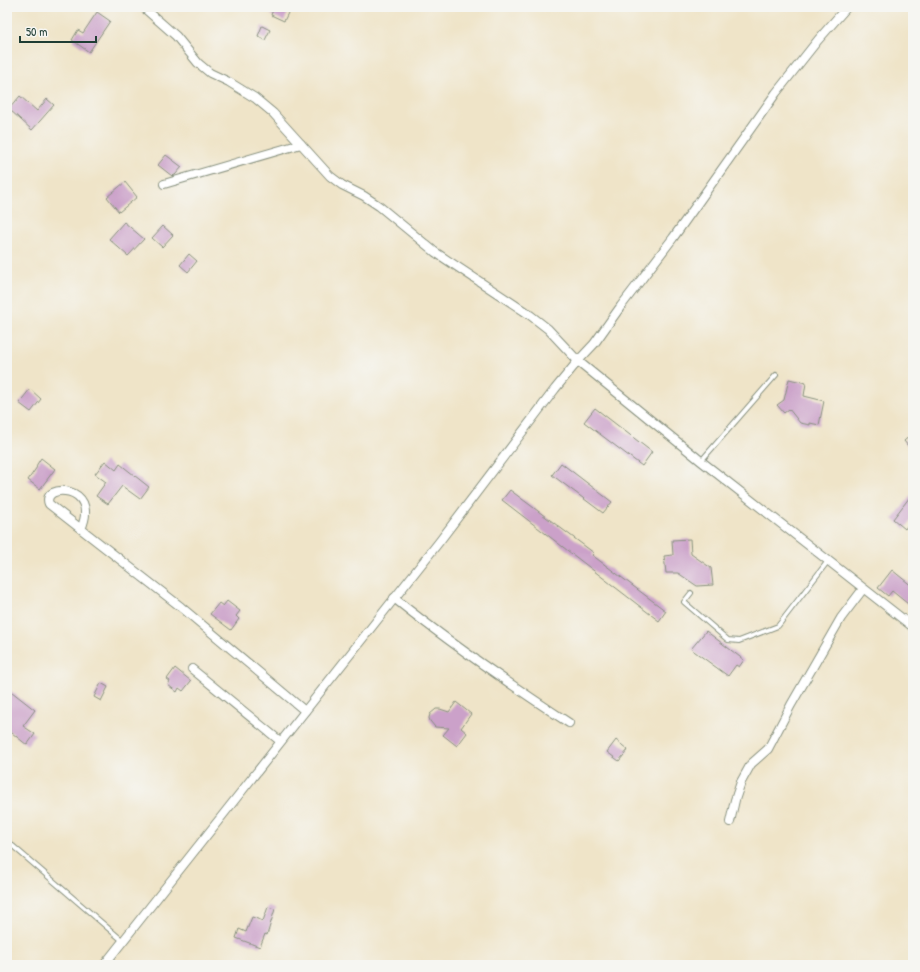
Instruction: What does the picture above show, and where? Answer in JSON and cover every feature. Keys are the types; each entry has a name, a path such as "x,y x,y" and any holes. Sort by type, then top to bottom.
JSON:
{"street":[{"path":"143,7 176,36 198,63 210,73 229,82 274,113 330,176 342,185 364,196 379,206 435,252 530,315 548,329 578,360 701,460 913,627"},
{"path":"104,965 394,598 578,360 594,344 673,238 776,93 818,40 847,7"},
{"path":"164,184 301,144"},
{"path":"81,529 86,519 86,511 83,503 76,493 60,490 52,493 48,497 47,501 49,504 81,529 181,607 305,711"},
{"path":"730,822 739,788 751,764 768,749 791,705 842,618 863,589"},
{"path":"394,598 438,633 503,680 569,723"},
{"path":"192,669 280,741"}],"lane":[{"path":"701,460 776,375"},
{"path":"691,593 684,602 728,640 740,641 778,626 828,561"},
{"path":"7,841 123,941"}],"building":[{"path":"274,7 291,7 284,21 271,15"},
{"path":"97,12 110,21 89,52 72,40 78,30 83,33"},
{"path":"262,26 270,30 265,40 258,36"},
{"path":"20,96 37,111 47,99 54,105 32,130 9,109"},
{"path":"166,155 182,167 175,175 172,176 158,165"},
{"path":"125,182 137,197 119,212 107,197"},
{"path":"124,222 144,239 128,256 109,239"},
{"path":"163,226 173,235 162,247 152,238"},
{"path":"189,254 197,261 188,272 180,265"},
{"path":"789,379 806,383 804,396 824,401 819,425 800,423 789,409 784,413 777,405 784,400"},
{"path":"30,389 41,399 31,412 19,403"},
{"path":"595,408 652,452 642,466 584,422"},
{"path":"913,433 913,452 904,441"},
{"path":"41,458 55,469 40,489 28,480"},
{"path":"105,461 116,470 120,464 149,487 140,499 122,486 108,504 96,496 106,482 95,474"},
{"path":"561,463 612,502 603,513 552,475"},
{"path":"510,490 594,553 592,555 666,611 659,621 502,500"},
{"path":"913,493 913,518 905,529 893,519"},
{"path":"690,539 691,554 711,568 713,585 697,586 678,573 666,573 664,556 673,555 672,540"},
{"path":"892,570 913,587 913,608 892,591 888,596 878,588"},
{"path":"227,601 240,611 236,616 239,619 231,630 210,614 219,603 223,606"},
{"path":"706,631 744,660 739,667 736,665 728,676 691,649"},
{"path":"175,668 191,681 183,691 179,688 177,692 168,685 170,681 167,679"},
{"path":"101,683 108,687 101,701 94,697"},
{"path":"7,688 35,710 23,726 35,734 27,745 7,729"},
{"path":"456,702 471,714 461,728 467,733 457,746 443,735 449,728 435,727 429,718 430,714 436,709 449,712"},
{"path":"616,740 628,750 619,761 607,752"},
{"path":"268,907 275,909 267,935 265,934 260,947 236,938 239,929 246,932 252,917 263,921"}]}
